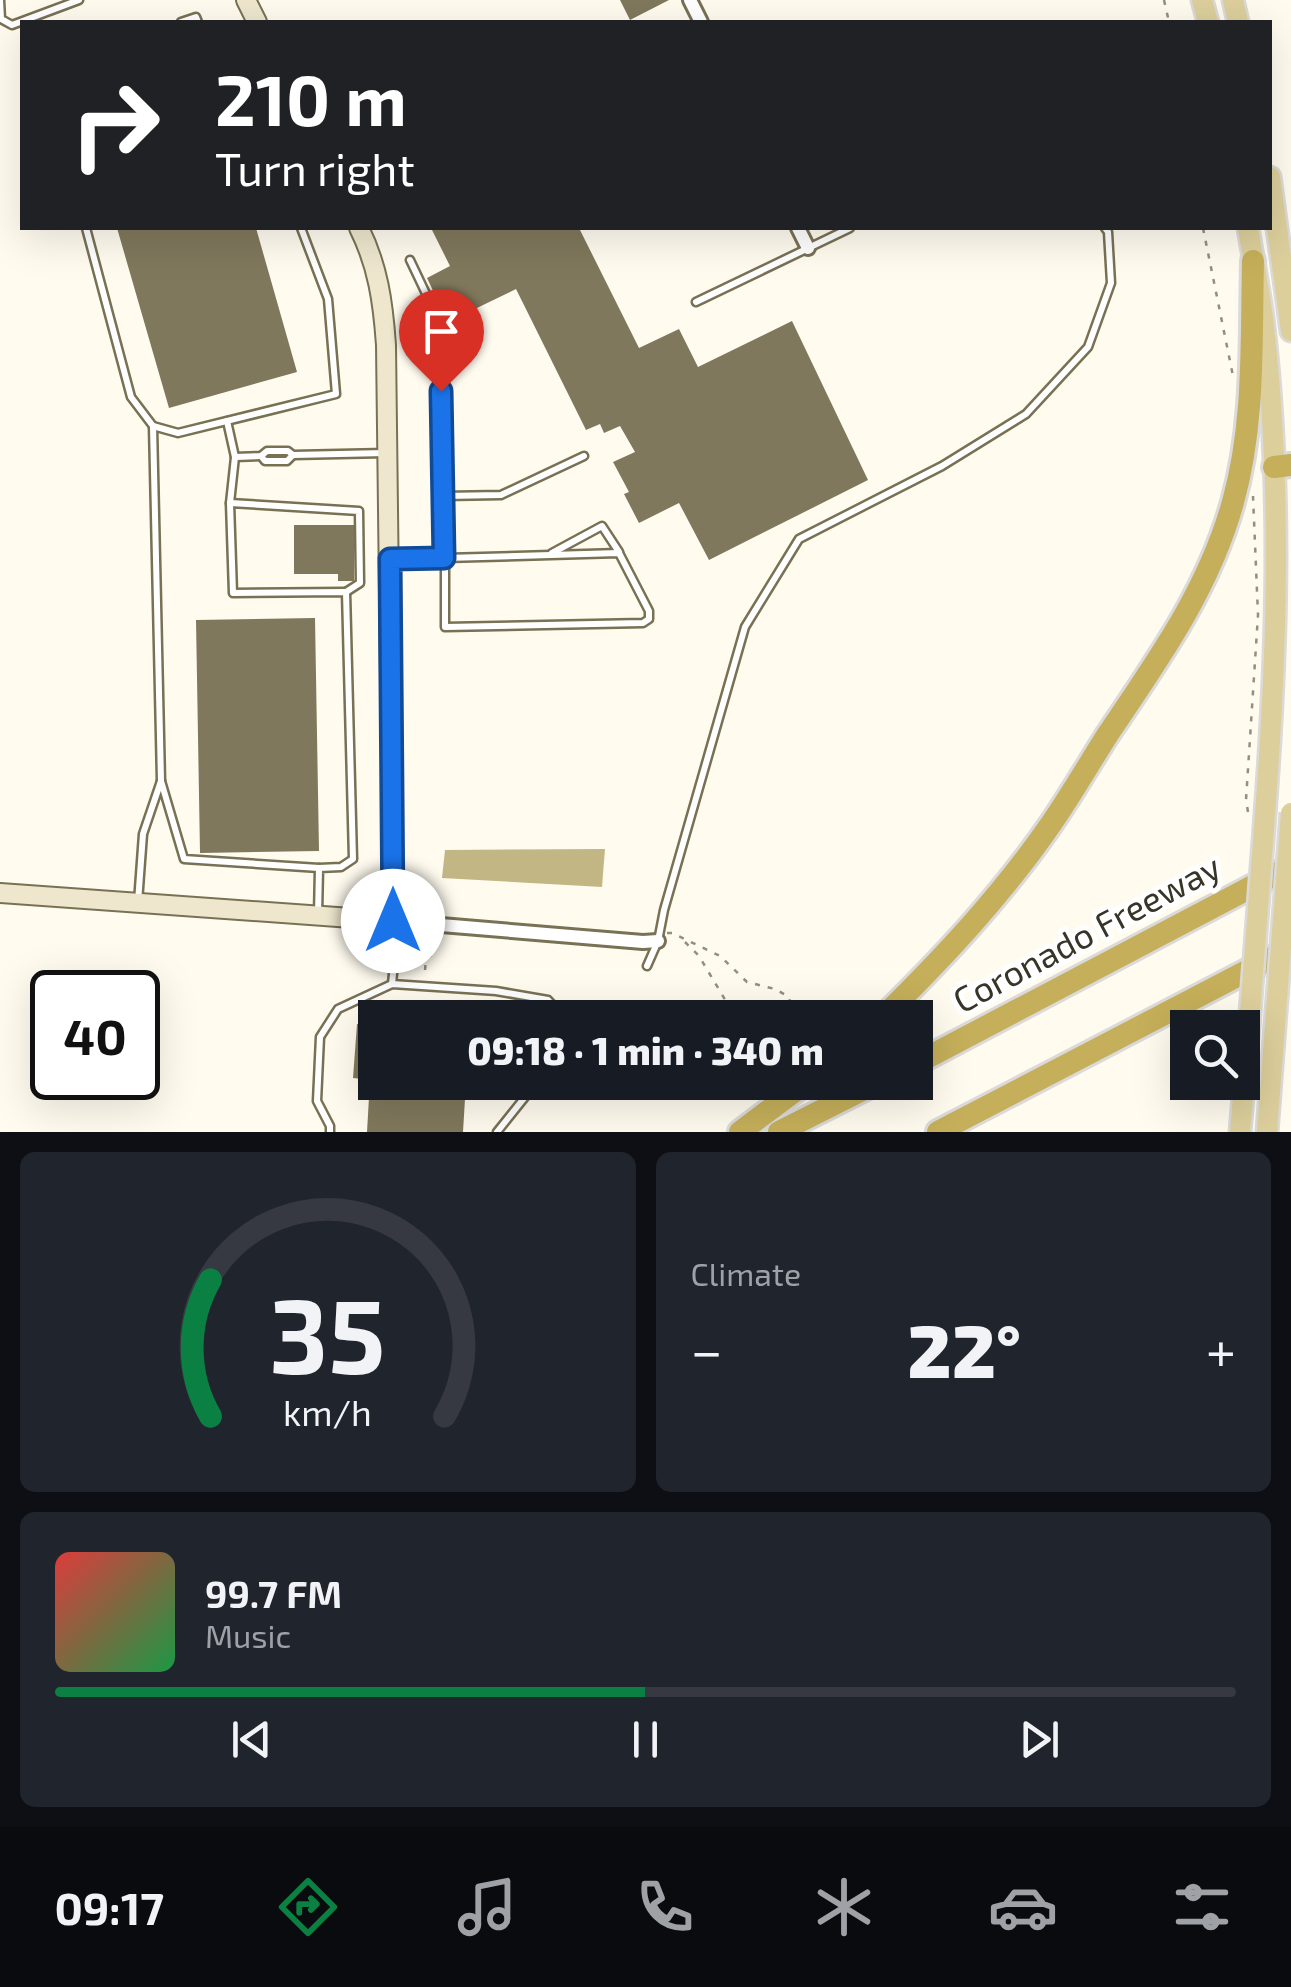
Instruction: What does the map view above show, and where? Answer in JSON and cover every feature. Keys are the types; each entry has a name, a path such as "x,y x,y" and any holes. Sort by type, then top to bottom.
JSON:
{"highway":[{"path":"900,1000 965,934 1033,848 1200,588 1218,548 1244,457 1252,378 1253,262"},
{"name":"Coronado Freeway","path":"933,1055 1291,866"},
{"path":"938,1132 1291,948"},
{"path":"740,1132 783,1100"},
{"path":"779,1132 842,1100"}],"main road":[{"path":"1272,192 1291,330"},
{"path":"1240,1132 1249,1026 1256,823 1274,686 1282,466 1248,230"},
{"path":"1267,1132 1291,812"}],"street":[{"path":"360,230 376,267 384,307 393,921"},
{"path":"799,230 808,248"},
{"path":"0,893 643,942 658,940"}],"lane":[{"path":"0,0 1,18 12,25 20,22"},
{"path":"25,20 79,0"},
{"path":"87,230 130,397 152,426 160,782 184,859 318,868 342,867 353,859 346,592"},
{"path":"152,426 178,433 336,394 328,300 301,230"},
{"path":"696,302 846,230"},
{"path":"647,966 658,940 745,626 799,538 942,466 1026,414 1088,347 1111,283 1107,230"},
{"path":"410,260 439,321 445,626 643,623 649,619 602,526 547,555"},
{"path":"226,421 235,457 230,504 233,593 346,592 360,583 359,511 230,504"},
{"path":"235,457 261,456 267,451 288,451 294,455 388,453"},
{"path":"444,496 501,495 584,456"},
{"path":"390,559 619,553"},
{"path":"138,903 142,834 160,782"},
{"path":"318,868 318,916"},
{"path":"392,984 396,942 393,921"},
{"path":"330,1132 317,1101 320,1036 338,1008 392,984 548,1000"},
{"path":"496,1132 522,1100"}],"path":[{"path":"1203,230 1234,382"},
{"path":"1253,491 1258,615 1246,800 1256,823"},
{"path":"725,1000 699,956 680,937 720,956 746,982 775,989 790,1000"},
{"path":"425,970 434,940"}],"shaded area":[{"path":"605,849 602,887 442,878 445,850"}],"building":[{"path":"620,0 669,0 630,20"},
{"path":"118,230 257,230 297,372 169,408"},
{"path":"432,230 580,230 639,348 679,329 698,367 792,321 868,480 709,560 679,503 639,523 613,462 635,452 620,426 604,433 600,424 586,430 516,289 448,322 427,278 450,266"},
{"path":"294,525 354,525 354,581 338,581 338,574 294,574"},
{"path":"315,618 319,851 200,853 196,620"},
{"path":"357,1024 358,1024 358,1079 353,1078"},
{"path":"369,1100 465,1100 463,1132 367,1132"}],"route":[{"path":"393,921 390,559 444,558 441,391"}]}
